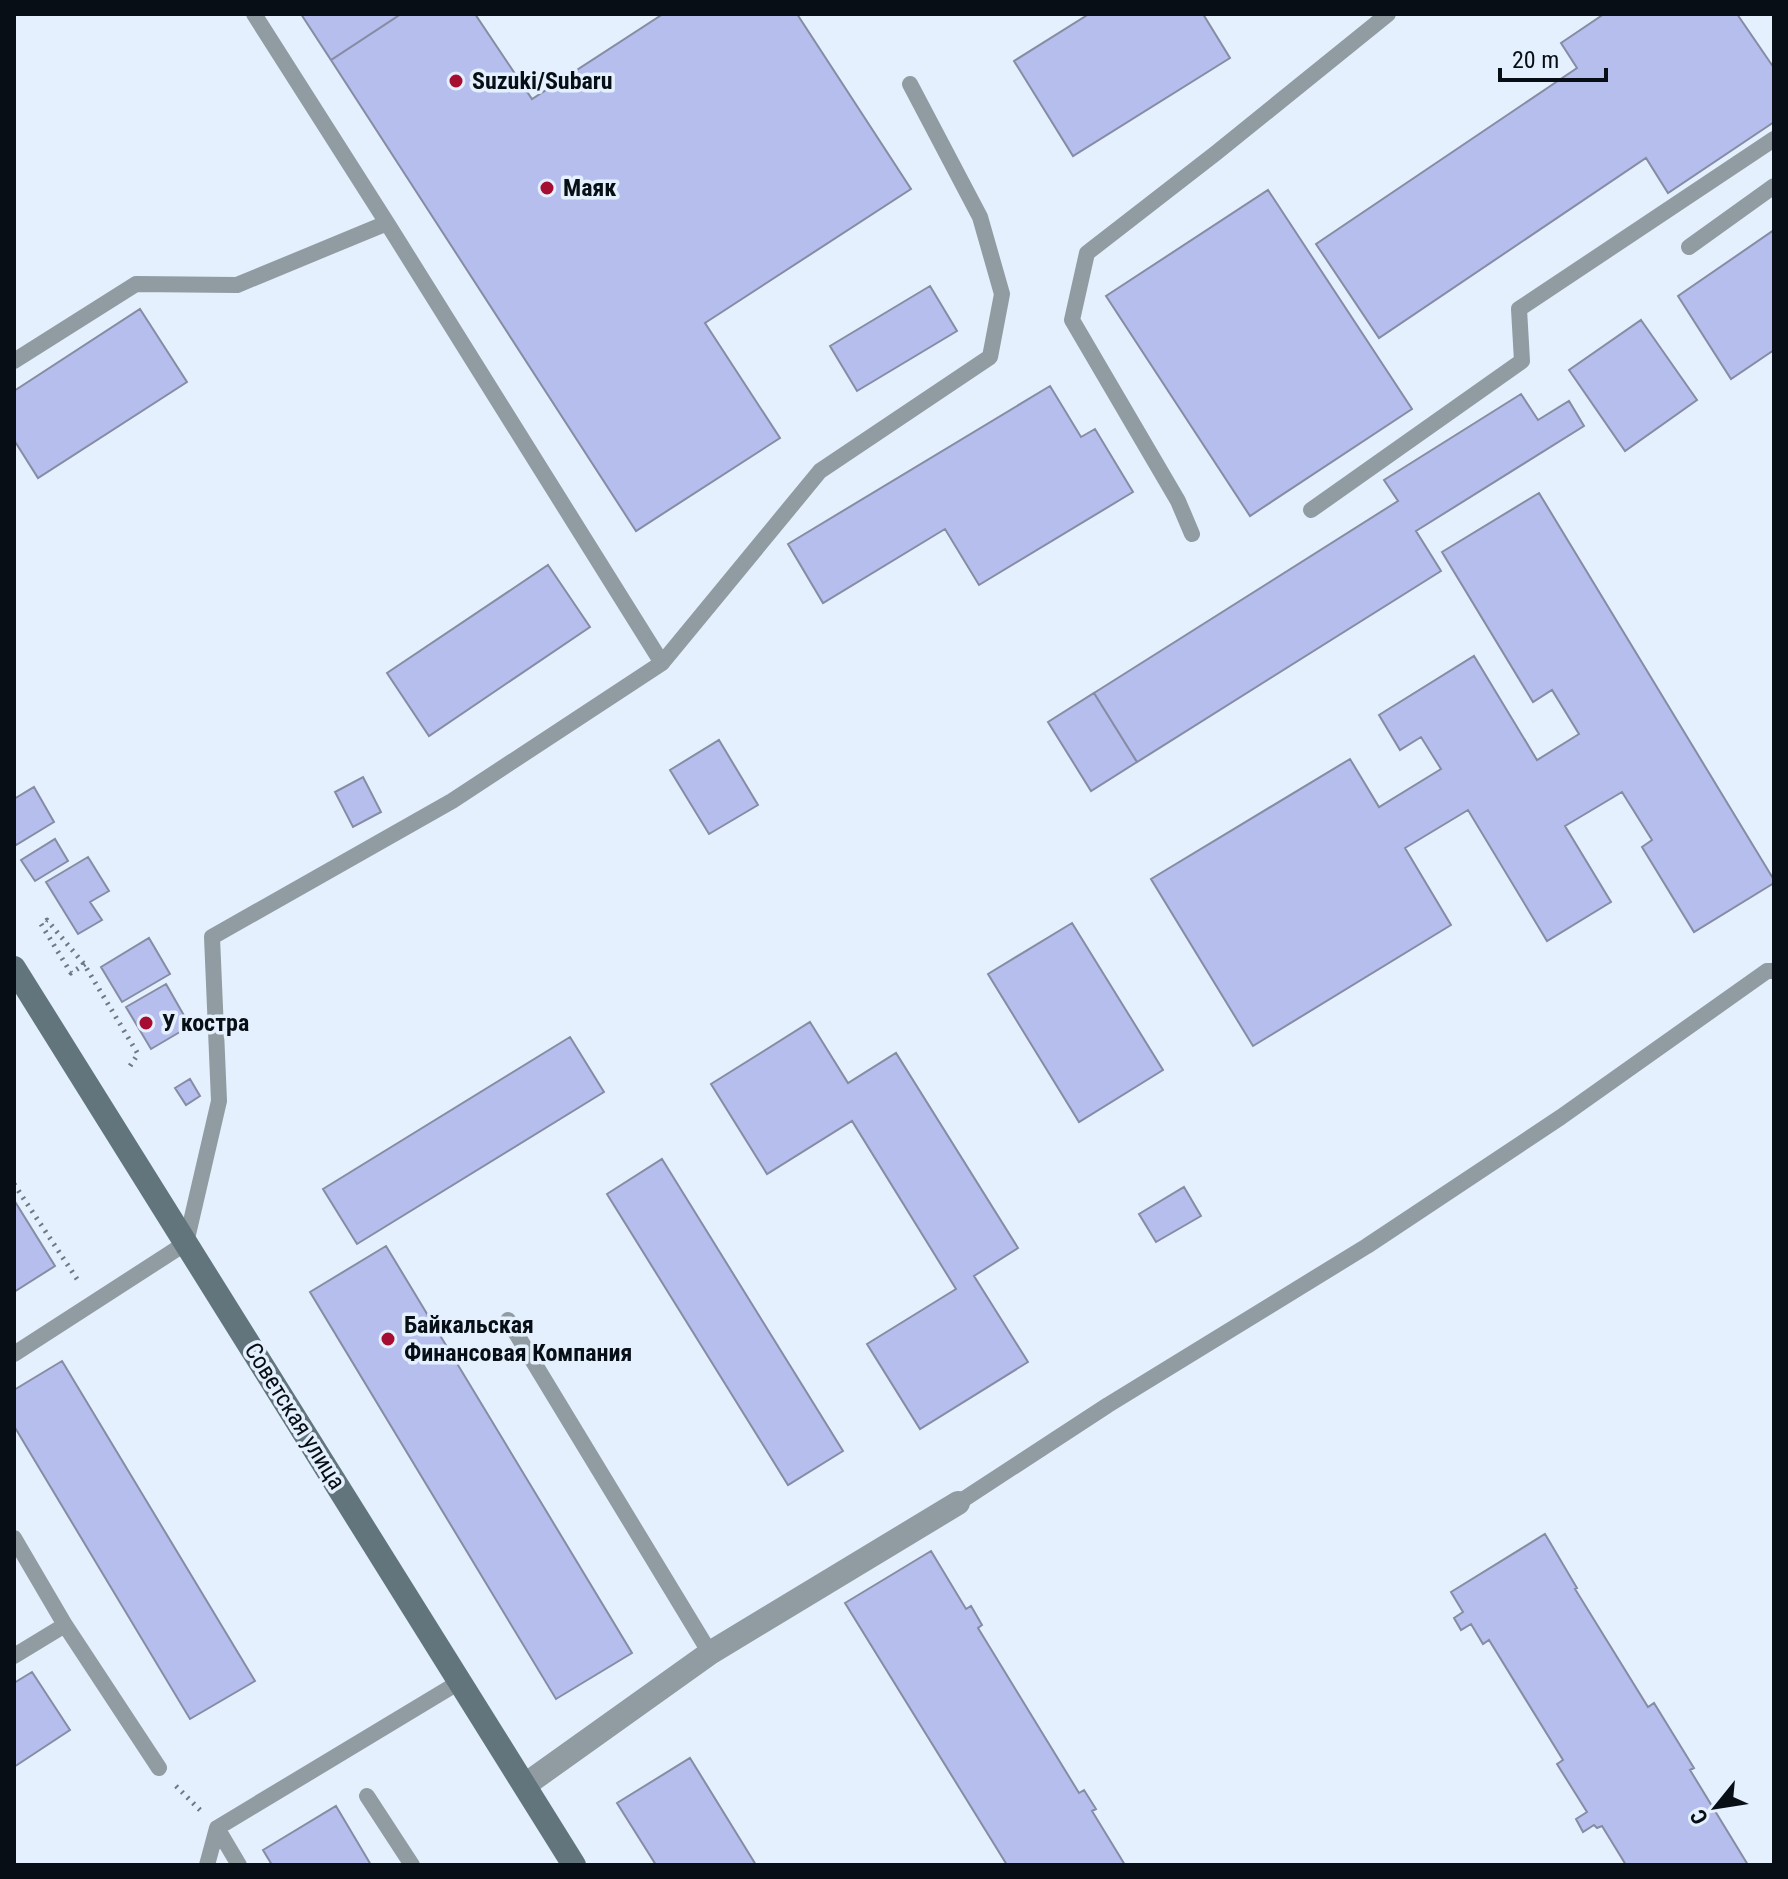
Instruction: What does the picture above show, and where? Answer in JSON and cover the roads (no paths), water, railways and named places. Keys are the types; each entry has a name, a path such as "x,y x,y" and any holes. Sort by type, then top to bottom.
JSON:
{"main road":[{"name":"Советская улица","path":"14,968 574,1865"}],"street":[{"path":"525,1785 710,1653 958,1503"}],"lane":[{"path":"254,14 662,663"},
{"path":"1192,534 1178,501 1072,320 1087,253 1388,14"},
{"path":"14,1354 186,1243 219,1101 212,937 452,801 662,663 820,471 990,357 1002,294 980,217 910,84"},
{"path":"1311,510 1522,361 1519,309 1774,139"},
{"path":"1689,247 1774,186"},
{"path":"14,361 136,284 237,285 387,223"},
{"path":"958,1503 1108,1405 1367,1246 1561,1117 1767,971 1774,971"},
{"path":"508,1320 710,1653"},
{"path":"14,1538 65,1625 159,1768"},
{"path":"14,1656 65,1625"},
{"path":"207,1865 217,1828 461,1681"},
{"path":"367,1796 412,1865"},
{"path":"217,1828 239,1865"}],"place":[{"name":"Suzuki/Subaru","path":"456,81"},
{"name":"Маяк","path":"547,188"},
{"name":"У костра","path":"146,1023"},
{"name":"Байкальская Финансовая Компания","path":"388,1339"}]}
